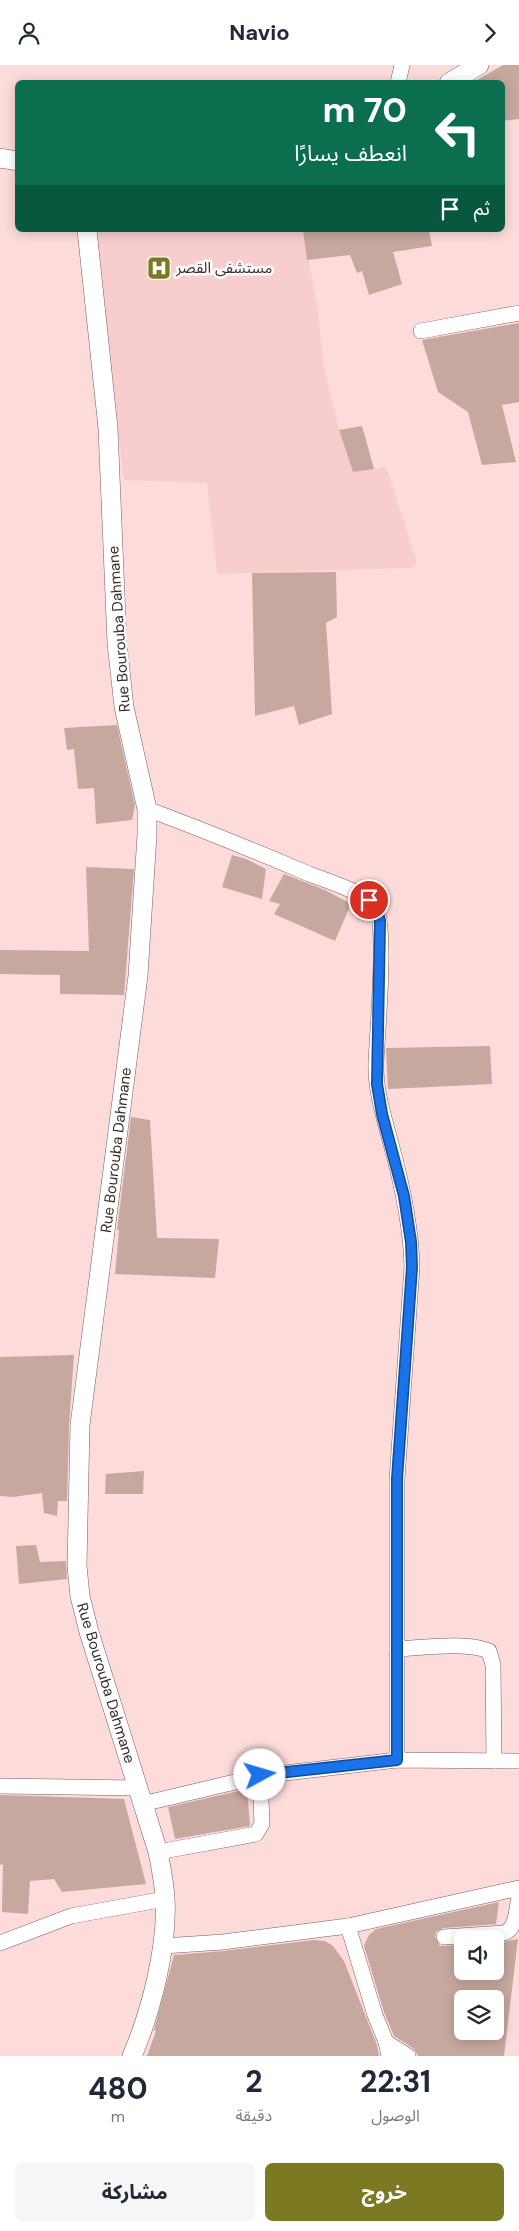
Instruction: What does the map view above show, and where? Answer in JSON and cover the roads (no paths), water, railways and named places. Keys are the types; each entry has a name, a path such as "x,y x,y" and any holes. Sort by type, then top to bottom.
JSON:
{"street":[{"path":"399,80 402,65"},
{"path":"454,80 479,65"},
{"path":"0,159 15,161"},
{"name":"Rue Bourouba Dahmane","path":"87,232 107,411 117,643 128,730 142,781 147,809 138,976 80,1425 78,1463 77,1566 80,1596 89,1632 158,1852 166,1899 163,1946 150,2003 140,2038 132,2056"},
{"path":"421,331 519,313"},
{"path":"147,809 219,836 338,885 369,900 376,906 379,914 377,1084 382,1114 404,1196 411,1242 412,1267 397,1479 397,1760"},
{"path":"397,1649 454,1646 480,1647 489,1651 493,1665 494,1761"},
{"path":"0,1786 140,1796 260,1775 397,1760 519,1761"},
{"path":"158,1852 256,1834 262,1824 260,1775"},
{"path":"163,1946 223,1942 348,1926 519,1887"},
{"path":"444,1937 510,1931 513,1927 519,1897"},
{"path":"0,1943 71,1917 166,1899"},
{"path":"348,1926 387,2049 408,2056"}],"place":[{"name":"مستشفى القصر","path":"159,268"}]}
